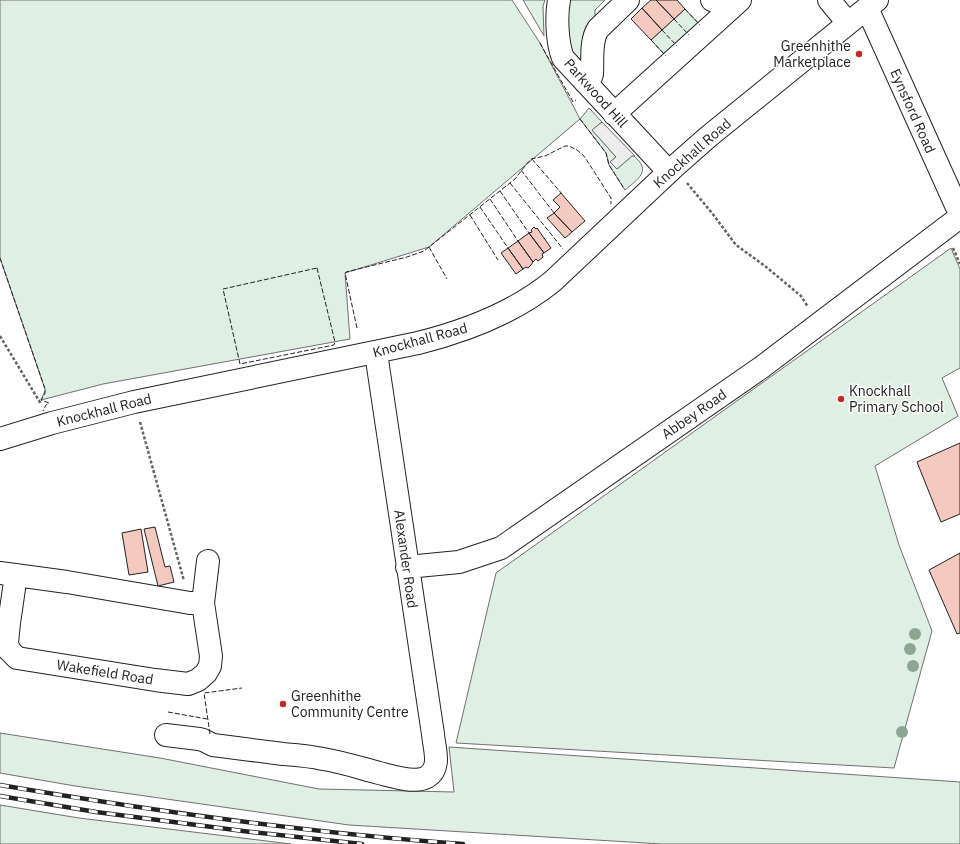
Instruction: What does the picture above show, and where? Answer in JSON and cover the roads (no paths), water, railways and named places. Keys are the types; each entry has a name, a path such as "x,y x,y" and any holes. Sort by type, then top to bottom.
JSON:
{"street":[{"name":"Parkwood Hill","path":"559,0 557,12 558,34 562,56 565,61 614,114 672,170"},
{"path":"585,82 592,77 593,45 598,29 628,0"},
{"path":"614,114 740,0"},
{"path":"829,0 848,22"},
{"name":"Knockhall Road","path":"0,439 52,423 134,402 376,353 418,343 455,333 493,317 532,296 548,285 708,137 872,4"},
{"name":"Eynsford Road","path":"872,4 960,214"},
{"name":"Abbey Road","path":"407,568 459,562 501,548 762,367 960,217"},
{"name":"Alexander Road","path":"166,735 205,740 212,745 323,759 393,776 412,779 427,777 436,765 433,734 376,353"},
{"name":"Wakefield Road","path":"196,603 8,574 8,646 5,658 17,658 22,660 185,684 198,680 206,673 211,656 196,603 208,561"}],"railway":[{"path":"0,785 115,804 231,820 347,834 463,844"},
{"path":"0,796 96,812 243,831 362,844"}],"place":[{"name":"Greenhithe Marketplace","path":"859,54"},
{"name":"Knockhall Primary School","path":"841,399"},
{"name":"Greenhithe Community Centre","path":"283,704"}]}
